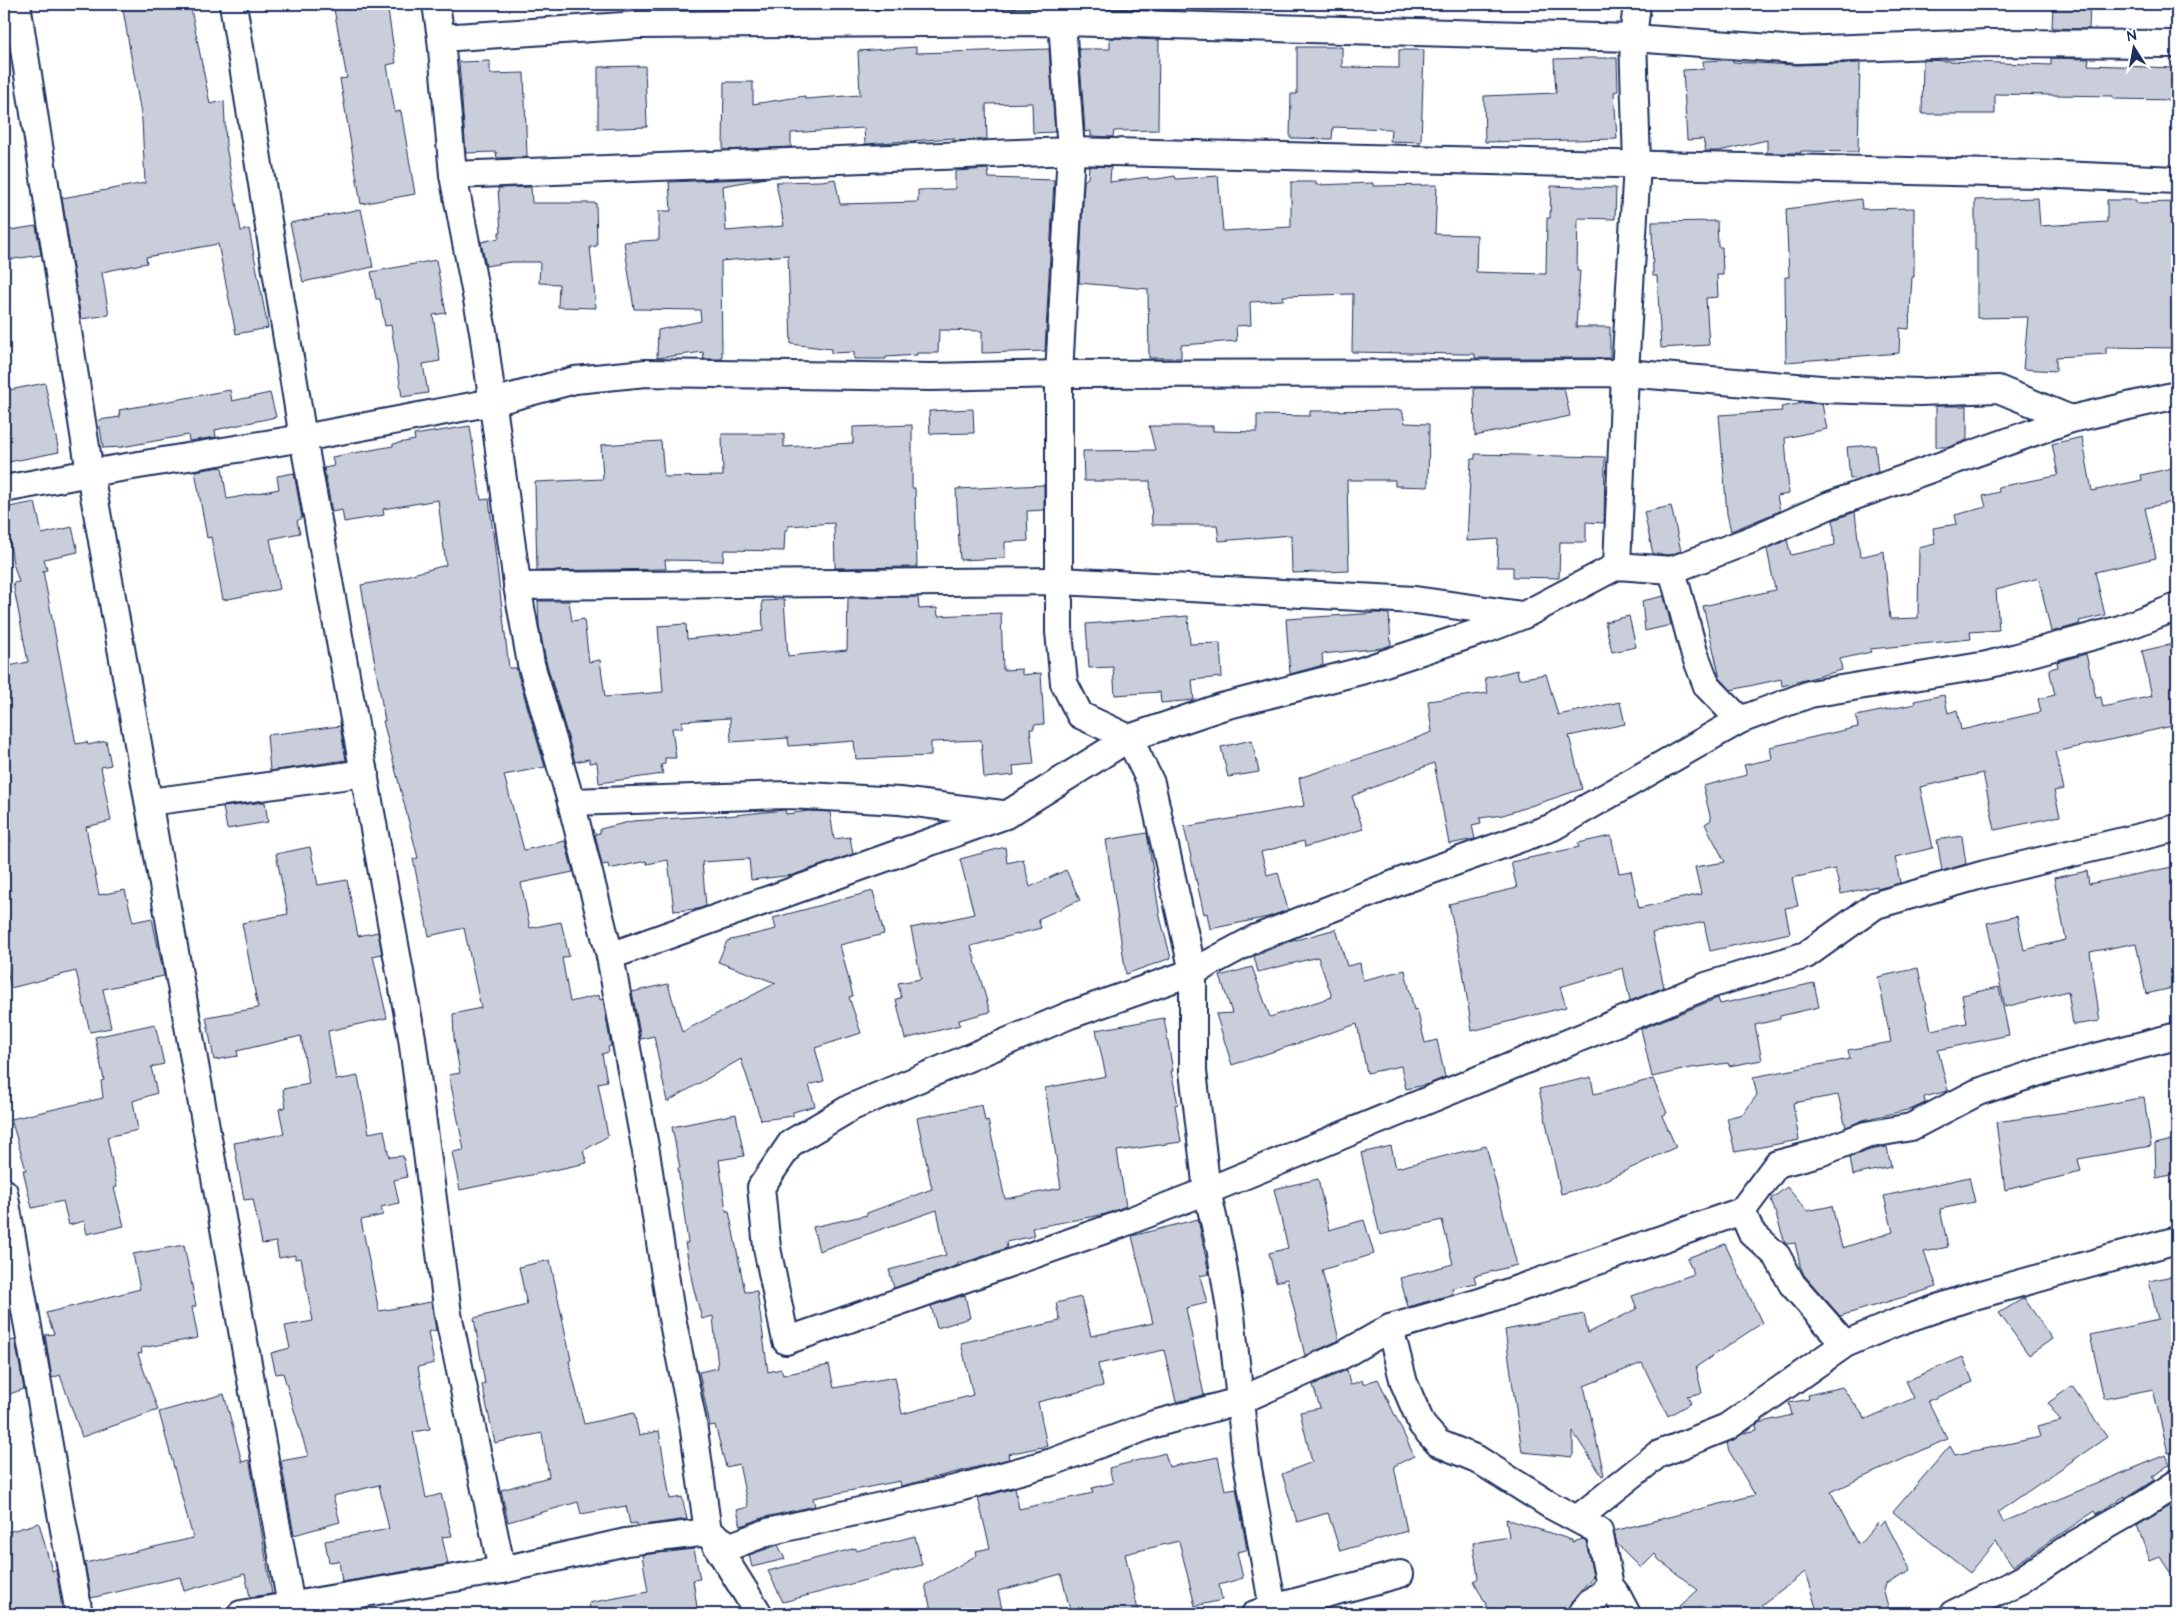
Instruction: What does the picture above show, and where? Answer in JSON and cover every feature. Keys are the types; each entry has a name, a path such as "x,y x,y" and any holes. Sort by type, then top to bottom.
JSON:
{"street":[{"path":"17,4 90,473 291,1606"},
{"path":"233,4 303,438 412,1038 448,1314 502,1570"},
{"path":"436,4 441,38 453,175 483,331 517,586 531,664 571,802 610,956 646,1152 672,1313 693,1422 708,1532 759,1614"},
{"path":"1617,566 1625,373 1637,164 1633,38 1636,4"},
{"path":"441,38 638,25 1063,13 1633,38 1798,50 1989,43 2177,44"},
{"path":"1063,13 1071,151 1059,374 1059,632 1064,683 1080,715 1129,738 1151,783 1193,972 1193,1071 1207,1192 1220,1247 1232,1314 1239,1402 1267,1612 1400,1574"},
{"path":"453,175 1071,151 2036,174 2177,180"},
{"path":"4,489 303,438 493,402 575,380 646,373 932,377 1059,374 1625,373 1821,389 1920,392 1998,389 2071,419"},
{"path":"610,956 1006,815 1129,738 1221,707 1361,671 1524,615 1617,566 1672,570 1753,539 1830,505 2071,419 2177,395"},
{"path":"1672,570 1694,652 1707,686 1740,720"},
{"path":"517,586 1060,581 1415,600 1524,615"},
{"path":"2177,607 2120,629 1987,665 1810,694 1740,720 1553,828 1404,880 1256,938 1193,972 1070,1015 852,1107 791,1143 762,1187 768,1248 786,1341 1116,1226 1207,1192 1706,986 1806,956 1876,905 1985,874 2177,828"},
{"path":"149,802 365,773"},
{"path":"571,802 789,795 900,801 1006,815"},
{"path":"241,1614 502,1570 626,1542 708,1532 731,1546 768,1532 959,1488 1043,1464 1154,1424 1239,1402 1343,1355 1390,1328 1480,1302 1742,1210 1777,1164 1819,1153 1866,1135 1911,1127 1978,1092 2040,1072 2177,1036"},
{"path":"4,1192 80,1614"},
{"path":"1742,1210 1751,1232 1777,1256 1792,1284 1845,1344"},
{"path":"1577,1519 1657,1455 1727,1426 1845,1344 1900,1321 1967,1298 2177,1240"},
{"path":"1390,1328 1404,1383 1422,1425 1438,1442 1477,1459 1598,1531 1610,1586 1628,1614"},
{"path":"1952,1614 2021,1580 2075,1544 2145,1504 2177,1483"},
{"path":"1581,1614 1592,1601 1610,1586"}],"building":[{"path":"122,4 190,4 210,104 224,101 226,146 241,231 249,229 268,328 236,334 218,244 146,257 147,263 102,272 109,315 81,319 62,198 145,183 142,120"},
{"path":"333,4 387,4 396,63 387,65 395,112 401,111 415,194 361,204 340,79 347,78"},
{"path":"1112,4 1159,4 1159,10 1112,8"},
{"path":"2053,4 2090,4 2089,29 2052,28"},
{"path":"1110,38 1159,40 1158,130 1114,131 1113,137 1091,136 1091,131 1085,132 1079,49 1110,49"},
{"path":"916,47 916,53 1049,49 1055,132 1033,133 1032,103 986,104 987,139 954,141 954,138 865,144 864,128 791,133 791,147 723,150 724,82 753,82 753,104 805,96 805,99 860,95 858,51"},
{"path":"1297,47 1342,47 1342,67 1399,68 1399,50 1424,50 1421,142 1390,141 1391,129 1333,127 1332,139 1290,138 1291,94 1297,94"},
{"path":"1617,58 1618,91 1614,92 1617,139 1485,142 1484,96 1556,93 1554,59"},
{"path":"2051,58 2089,59 2088,65 2177,68 2177,100 2113,99 2113,96 1995,94 1995,114 1922,114 1923,60 2051,65"},
{"path":"1733,60 1733,62 1797,65 1860,63 1858,152 1801,151 1801,153 1767,153 1767,140 1719,151 1706,151 1703,139 1687,140 1683,70 1704,69 1703,61"},
{"path":"490,61 490,74 524,73 527,157 497,158 496,152 466,153 459,62"},
{"path":"645,66 647,127 598,129 598,67"},
{"path":"1089,166 1111,167 1110,182 1148,177 1148,179 1157,179 1175,176 1176,179 1218,176 1223,231 1291,227 1291,182 1316,182 1316,185 1373,183 1373,186 1437,185 1435,234 1477,235 1476,272 1546,274 1547,218 1550,218 1551,186 1616,188 1615,219 1578,218 1577,271 1580,271 1576,327 1610,327 1610,358 1475,358 1475,354 1352,352 1353,294 1283,296 1283,300 1250,302 1251,325 1236,326 1237,341 1181,345 1181,358 1149,358 1148,289 1079,283 1084,181 1088,178"},
{"path":"988,169 989,178 1054,180 1045,351 982,353 982,331 939,330 938,353 917,353 917,355 886,357 886,359 854,359 854,352 831,353 831,349 791,344 788,255 721,261 722,359 704,359 703,352 657,358 658,330 701,321 700,310 634,309 624,242 659,240 659,211 671,211 669,182 766,178 723,186 726,231 784,226 776,182 835,179 840,204 918,202 918,190 955,189 955,171"},
{"path":"531,187 532,203 596,203 597,246 590,247 596,308 558,307 559,284 539,283 540,262 510,262 486,266 481,242 499,238 499,232 501,232 498,188"},
{"path":"2038,198 2040,226 2107,222 2107,200 2136,200 2136,203 2177,202 2177,348 2106,347 2106,354 2056,357 2056,371 2023,369 2028,317 1977,318 1975,200"},
{"path":"1861,199 1862,209 1914,208 1914,277 1912,277 1909,329 1900,328 1899,353 1786,362 1785,277 1789,277 1786,209"},
{"path":"361,209 373,267 303,282 290,223"},
{"path":"1717,221 1718,247 1722,247 1723,275 1717,275 1718,297 1706,298 1709,345 1661,348 1657,276 1653,276 1652,222"},
{"path":"36,226 41,255 7,260 4,231"},
{"path":"436,260 446,313 433,315 440,361 423,364 428,393 402,397 391,325 385,326 380,299 376,299 371,272"},
{"path":"45,383 59,452 4,463 4,391"},
{"path":"1474,388 1564,388 1570,416 1475,436"},
{"path":"230,390 232,401 270,393 276,417 215,430 216,437 189,441 188,435 122,447 103,448 99,420 120,417 119,410"},
{"path":"1804,403 1822,404 1827,429 1785,438 1789,494 1777,496 1780,511 1731,531 1727,514 1719,415 1782,411 1781,407"},
{"path":"1936,406 1967,406 1967,440 1949,447 1936,447"},
{"path":"973,409 974,433 930,434 929,411"},
{"path":"1402,410 1405,423 1429,424 1428,487 1395,486 1395,480 1347,480 1349,571 1292,573 1291,535 1219,541 1217,525 1152,525 1150,481 1084,481 1083,451 1155,450 1149,426 1213,426 1213,431 1257,432 1257,415 1310,416 1310,411"},
{"path":"912,425 912,488 915,488 917,567 835,568 834,523 788,526 788,530 785,530 784,551 724,550 723,561 665,560 666,569 537,571 535,482 603,479 601,445 661,441 664,477 723,476 722,434 784,434 784,447 853,443 853,427"},
{"path":"470,426 481,500 489,499 509,668 516,668 545,767 504,775 524,850 565,841 573,872 521,883 530,928 561,922 569,956 562,958 570,1002 599,995 600,1000 603,999 611,1046 608,1047 609,1052 602,1054 607,1081 598,1083 608,1136 583,1151 587,1163 460,1190 452,1152 464,1150 449,1075 460,1073 454,1038 453,1014 481,1008 464,928 429,936 413,859 418,858 383,721 385,721 361,585 394,579 446,565 438,500 383,509 384,515 344,522 342,510 332,512 324,468 334,466 332,457 393,446 393,444 415,440 414,435"},
{"path":"2082,437 2092,491 2142,480 2141,475 2177,467 2177,501 2145,508 2156,558 2095,572 2105,615 2079,621 2080,624 2051,632 2039,578 1996,590 1999,630 1970,632 1971,639 1870,649 1871,652 1840,659 1842,670 1782,686 1781,679 1731,690 1720,678 1703,606 1775,590 1767,549 1787,540 1791,555 1835,545 1833,520 1855,512 1860,557 1884,551 1890,619 1918,618 1919,548 1935,544 1933,528 1957,524 1955,515 1986,507 1983,496 1999,492 1998,487 2056,476 2058,474 2052,444"},
{"path":"1875,445 1878,472 1862,478 1850,479 1847,447"},
{"path":"1475,454 1605,457 1604,523 1586,522 1586,542 1560,542 1559,578 1513,577 1513,567 1497,567 1498,539 1467,541 1471,459 1475,459"},
{"path":"222,467 227,499 279,489 277,476 294,473 302,518 297,521 300,533 270,539 280,589 223,600 211,537 207,538 195,471"},
{"path":"1044,485 1044,510 1027,511 1028,541 1005,542 1005,558 960,560 956,489"},
{"path":"35,502 42,534 72,527 78,552 44,559 47,570 43,571 76,744 87,742 88,745 106,741 111,765 101,767 111,821 86,827 99,895 125,890 133,922 152,918 164,976 103,989 111,1028 90,1032 76,971 11,988 4,959 4,844 11,842 4,802 4,667 28,662 13,583 19,582 13,563 4,508"},
{"path":"1671,506 1681,551 1670,555 1653,554 1644,512"},
{"path":"1664,596 1671,625 1645,631 1642,601"},
{"path":"918,597 919,609 937,608 938,616 1001,613 1003,670 1022,669 1022,675 1041,673 1044,724 1034,725 1034,729 1030,729 1034,764 1013,766 1014,775 984,778 981,740 931,742 931,756 856,759 854,741 789,746 788,738 731,742 730,718 682,721 682,728 672,728 676,758 665,758 665,764 661,765 663,774 599,783 597,762 589,763 589,759 575,762 546,661 539,625 538,601 569,601 572,621 584,619 589,662 600,660 605,697 663,692 658,626 686,624 687,639 763,631 762,601 784,600 788,656 847,650 848,598"},
{"path":"1377,613 1389,614 1391,645 1382,648 1322,654 1323,665 1290,674 1286,619"},
{"path":"1188,616 1190,644 1220,643 1222,677 1192,680 1194,700 1161,703 1160,692 1115,695 1113,667 1089,668 1086,624"},
{"path":"1629,616 1636,647 1612,652 1605,622"},
{"path":"2177,643 2177,725 2055,752 2064,789 2054,791 2060,816 1995,830 1983,773 1920,787 1933,848 1895,857 1900,883 1877,889 1877,886 1841,894 1835,869 1792,878 1798,906 1785,908 1790,933 1710,951 1704,922 1652,933 1664,987 1630,1001 1623,968 1560,987 1566,1007 1472,1031 1462,965 1449,904 1517,888 1511,862 1579,847 1578,843 1611,836 1619,873 1631,871 1639,908 1701,894 1695,867 1725,862 1705,824 1711,820 1703,786 1747,775 1744,765 1772,759 1770,747 1858,727 1856,716 1915,704 1914,701 1944,695 1948,713 1957,710 1961,730 2041,712 2038,699 2055,695 2049,669 2058,667 2057,662 2086,654 2096,698 2101,697 2103,707 2152,696 2142,651"},
{"path":"1517,670 1519,679 1546,674 1558,715 1620,702 1625,724 1569,736 1582,789 1503,815 1480,818 1481,823 1472,825 1475,839 1449,844 1434,763 1352,796 1363,829 1305,847 1304,841 1261,852 1267,875 1278,872 1288,910 1268,917 1210,929 1207,913 1204,914 1184,827 1304,806 1299,778 1385,750 1432,732 1428,701 1488,693 1485,678"},
{"path":"340,726 346,760 270,771 267,735"},
{"path":"1252,740 1259,772 1228,777 1221,747"},
{"path":"265,802 268,822 227,829 223,807"},
{"path":"785,810 786,814 808,811 830,812 834,839 850,837 853,854 793,875 751,880 749,859 702,862 706,906 698,909 674,911 668,860 647,864 646,861 609,869 608,864 602,865 595,834 600,833 600,829 633,821 726,816"},
{"path":"1147,833 1160,917 1171,958 1126,974 1106,840"},
{"path":"1962,836 1966,864 1942,871 1937,840"},
{"path":"310,847 318,885 347,880 358,936 378,932 382,954 373,956 387,1018 328,1031 336,1080 358,1076 369,1133 384,1130 389,1157 403,1156 407,1177 394,1180 399,1203 381,1207 383,1215 361,1220 379,1311 431,1302 436,1330 428,1332 434,1363 418,1367 430,1429 413,1432 426,1498 441,1494 452,1536 442,1537 448,1564 342,1582 339,1561 329,1562 325,1541 389,1529 379,1485 333,1496 340,1522 294,1535 281,1461 308,1456 283,1373 276,1374 271,1353 290,1348 285,1326 313,1321 301,1258 295,1259 295,1255 279,1258 276,1242 262,1244 253,1199 244,1200 234,1143 284,1134 279,1109 286,1107 283,1089 309,1084 301,1036 237,1051 238,1056 214,1060 206,1017 258,1008 242,923 288,914 276,854"},
{"path":"1005,847 1007,863 1023,859 1030,887 1066,870 1080,900 1038,919 1041,928 971,946 990,1012 959,1020 960,1025 905,1039 896,999 901,998 898,983 921,979 911,928 974,914 960,859"},
{"path":"2177,866 2177,987 2146,994 2136,943 2090,952 2100,1021 2073,1025 2068,991 2005,1007 1987,923 2017,916 2024,950 2066,940 2054,878 2087,871 2089,884"},
{"path":"873,891 884,934 840,945 853,996 849,997 861,1033 815,1048 824,1081 809,1085 815,1106 793,1112 793,1116 761,1120 741,1059 667,1102 654,1036 641,1039 632,992 668,984 682,1032 776,983 718,962 727,941 776,929 773,918"},
{"path":"1336,929 1347,966 1360,963 1363,980 1405,970 1414,1010 1417,1009 1425,1043 1437,1040 1445,1077 1429,1084 1406,1089 1401,1066 1367,1073 1357,1024 1232,1065 1216,1014 1232,1013 1220,976 1252,967 1270,1017 1332,997 1318,957 1258,972 1254,956 1295,939"},
{"path":"1918,968 1931,1030 1967,1023 1962,995 1999,987 2009,1035 1938,1050 1948,1091 1924,1097 1925,1103 1912,1109 1863,1120 1846,1127 1838,1095 1793,1103 1799,1140 1735,1152 1727,1118 1743,1114 1757,1095 1753,1077 1850,1059 1848,1050 1891,1042 1878,977"},
{"path":"1814,983 1819,1007 1780,1016 1780,1019 1755,1025 1762,1060 1729,1066 1728,1063 1691,1068 1652,1077 1641,1029 1718,998 1720,1004"},
{"path":"1164,1018 1173,1071 1171,1071 1178,1104 1175,1105 1181,1142 1117,1151 1126,1206 1106,1214 1032,1228 1034,1236 1006,1242 1007,1248 958,1263 958,1265 894,1288 889,1270 946,1255 937,1210 819,1251 813,1227 867,1215 867,1213 932,1189 917,1118 982,1105 985,1121 988,1120 1005,1199 1061,1188 1045,1088 1106,1076 1096,1030"},
{"path":"155,1024 164,1064 151,1067 157,1093 133,1101 138,1130 107,1137 117,1187 114,1188 124,1226 87,1234 84,1221 69,1225 63,1201 32,1208 23,1170 26,1170 11,1119 103,1098 101,1081 104,1080 95,1037"},
{"path":"1591,1077 1594,1094 1653,1079 1667,1113 1662,1116 1676,1147 1595,1185 1561,1194 1539,1089"},
{"path":"2144,1097 2151,1146 2078,1159 2081,1172 2005,1190 1996,1122 2074,1111"},
{"path":"736,1114 744,1156 719,1160 726,1211 729,1211 745,1292 757,1291 768,1372 781,1369 783,1375 829,1365 834,1388 895,1377 902,1414 973,1395 961,1343 1060,1321 1056,1303 1081,1297 1091,1336 1153,1323 1132,1236 1198,1219 1209,1274 1200,1276 1207,1303 1186,1308 1204,1395 1176,1402 1164,1350 1098,1364 1103,1386 1038,1402 1047,1446 1008,1454 1009,1459 901,1486 900,1481 813,1498 815,1506 765,1517 741,1526 737,1510 748,1507 739,1464 726,1467 715,1425 710,1426 699,1372 718,1368 713,1316 702,1319 693,1286 685,1243 688,1243 678,1168 680,1168 672,1127"},
{"path":"2177,1139 2177,1174 2156,1178 2155,1144"},
{"path":"1391,1146 1396,1168 1486,1146 1517,1265 1474,1276 1476,1283 1452,1288 1453,1294 1408,1307 1400,1278 1453,1264 1442,1220 1380,1235 1361,1153"},
{"path":"1887,1147 1891,1167 1853,1175 1850,1157 1870,1150"},
{"path":"1969,1177 1975,1202 1940,1209 1948,1247 1924,1252 1937,1287 1840,1316 1804,1275 1795,1243 1785,1243 1771,1199 1787,1187 1807,1211 1832,1206 1842,1248 1893,1232 1884,1196"},
{"path":"1318,1179 1329,1230 1364,1220 1374,1254 1322,1270 1339,1340 1305,1356 1287,1279 1276,1282 1269,1253 1288,1248 1274,1189"},
{"path":"1725,1244 1762,1323 1696,1367 1702,1393 1687,1396 1691,1403 1668,1416 1642,1363 1584,1386 1604,1475 1602,1476 1573,1432 1573,1457 1522,1452 1505,1330 1584,1314 1588,1333 1637,1309 1632,1296 1694,1274 1687,1258"},
{"path":"184,1245 196,1306 192,1307 198,1338 141,1348 142,1353 138,1354 158,1410 82,1437 60,1375 52,1378 45,1335 54,1334 46,1313 140,1289 133,1254"},
{"path":"550,1260 571,1360 569,1361 584,1424 634,1413 639,1435 659,1431 670,1499 682,1497 687,1519 637,1526 637,1523 630,1524 626,1506 581,1514 578,1502 508,1522 501,1490 549,1477 542,1433 495,1443 482,1385 485,1384 474,1318 527,1305 519,1267"},
{"path":"2177,1275 2177,1452 2168,1453 2153,1389 2104,1399 2090,1335 2158,1320 2149,1281"},
{"path":"965,1295 970,1318 937,1328 931,1306"},
{"path":"2024,1298 2052,1339 2029,1355 1999,1313"},
{"path":"15,1340 24,1389 7,1395 4,1377 4,1342"},
{"path":"1963,1357 1973,1382 1928,1401 1947,1439 1831,1492 1859,1545 1878,1523 1881,1526 1885,1521 1911,1571 1884,1585 1885,1587 1883,1588 1890,1614 1818,1614 1805,1572 1761,1605 1767,1614 1671,1614 1698,1590 1659,1560 1655,1554 1641,1568 1617,1544 1614,1531 1755,1495 1729,1451 1727,1443 1744,1433 1757,1430 1756,1425 1758,1423 1792,1415 1789,1403 1809,1399 1808,1395 1842,1387 1866,1419 1914,1398 1906,1381"},
{"path":"1347,1370 1350,1385 1362,1380 1363,1384 1378,1379 1414,1456 1394,1466 1407,1531 1340,1551 1328,1513 1297,1522 1282,1474 1312,1462 1300,1412 1320,1408 1313,1385"},
{"path":"2072,1386 2107,1437 1998,1512 2003,1522 2166,1455 2170,1464 2152,1477 2154,1480 2097,1514 2095,1511 2013,1566 1996,1542 1970,1573 1893,1512 1950,1446 1955,1455 2040,1437 2037,1427 2061,1421 2048,1403"},
{"path":"224,1394 242,1462 249,1460 250,1463 272,1594 250,1597 245,1574 184,1591 180,1577 91,1598 85,1563 193,1538 159,1412"},
{"path":"1165,1453 1169,1467 1218,1457 1225,1490 1236,1488 1247,1550 1237,1552 1243,1578 1219,1585 1222,1600 1195,1606 1179,1541 1125,1554 1139,1614 1071,1614 1061,1574 998,1591 1003,1614 932,1614 925,1585 977,1555 976,1551 990,1548 978,1498 1015,1488 1019,1509 1093,1493 1092,1488 1113,1483 1109,1468"},
{"path":"2169,1506 2177,1520 2177,1583 2160,1557 2150,1561 2137,1526"},
{"path":"1506,1519 1572,1540 1572,1542 1583,1539 1586,1541 1593,1576 1570,1604 1566,1614 1491,1614 1474,1581 1478,1578 1473,1543 1509,1537"},
{"path":"39,1523 52,1571 56,1570 63,1614 4,1614 4,1533"},
{"path":"915,1536 922,1565 783,1602 768,1571 856,1548 856,1551"},
{"path":"778,1545 785,1559 752,1567 749,1555"},
{"path":"694,1549 700,1579 693,1580 698,1614 591,1614 589,1603 648,1592 642,1555"}]}
